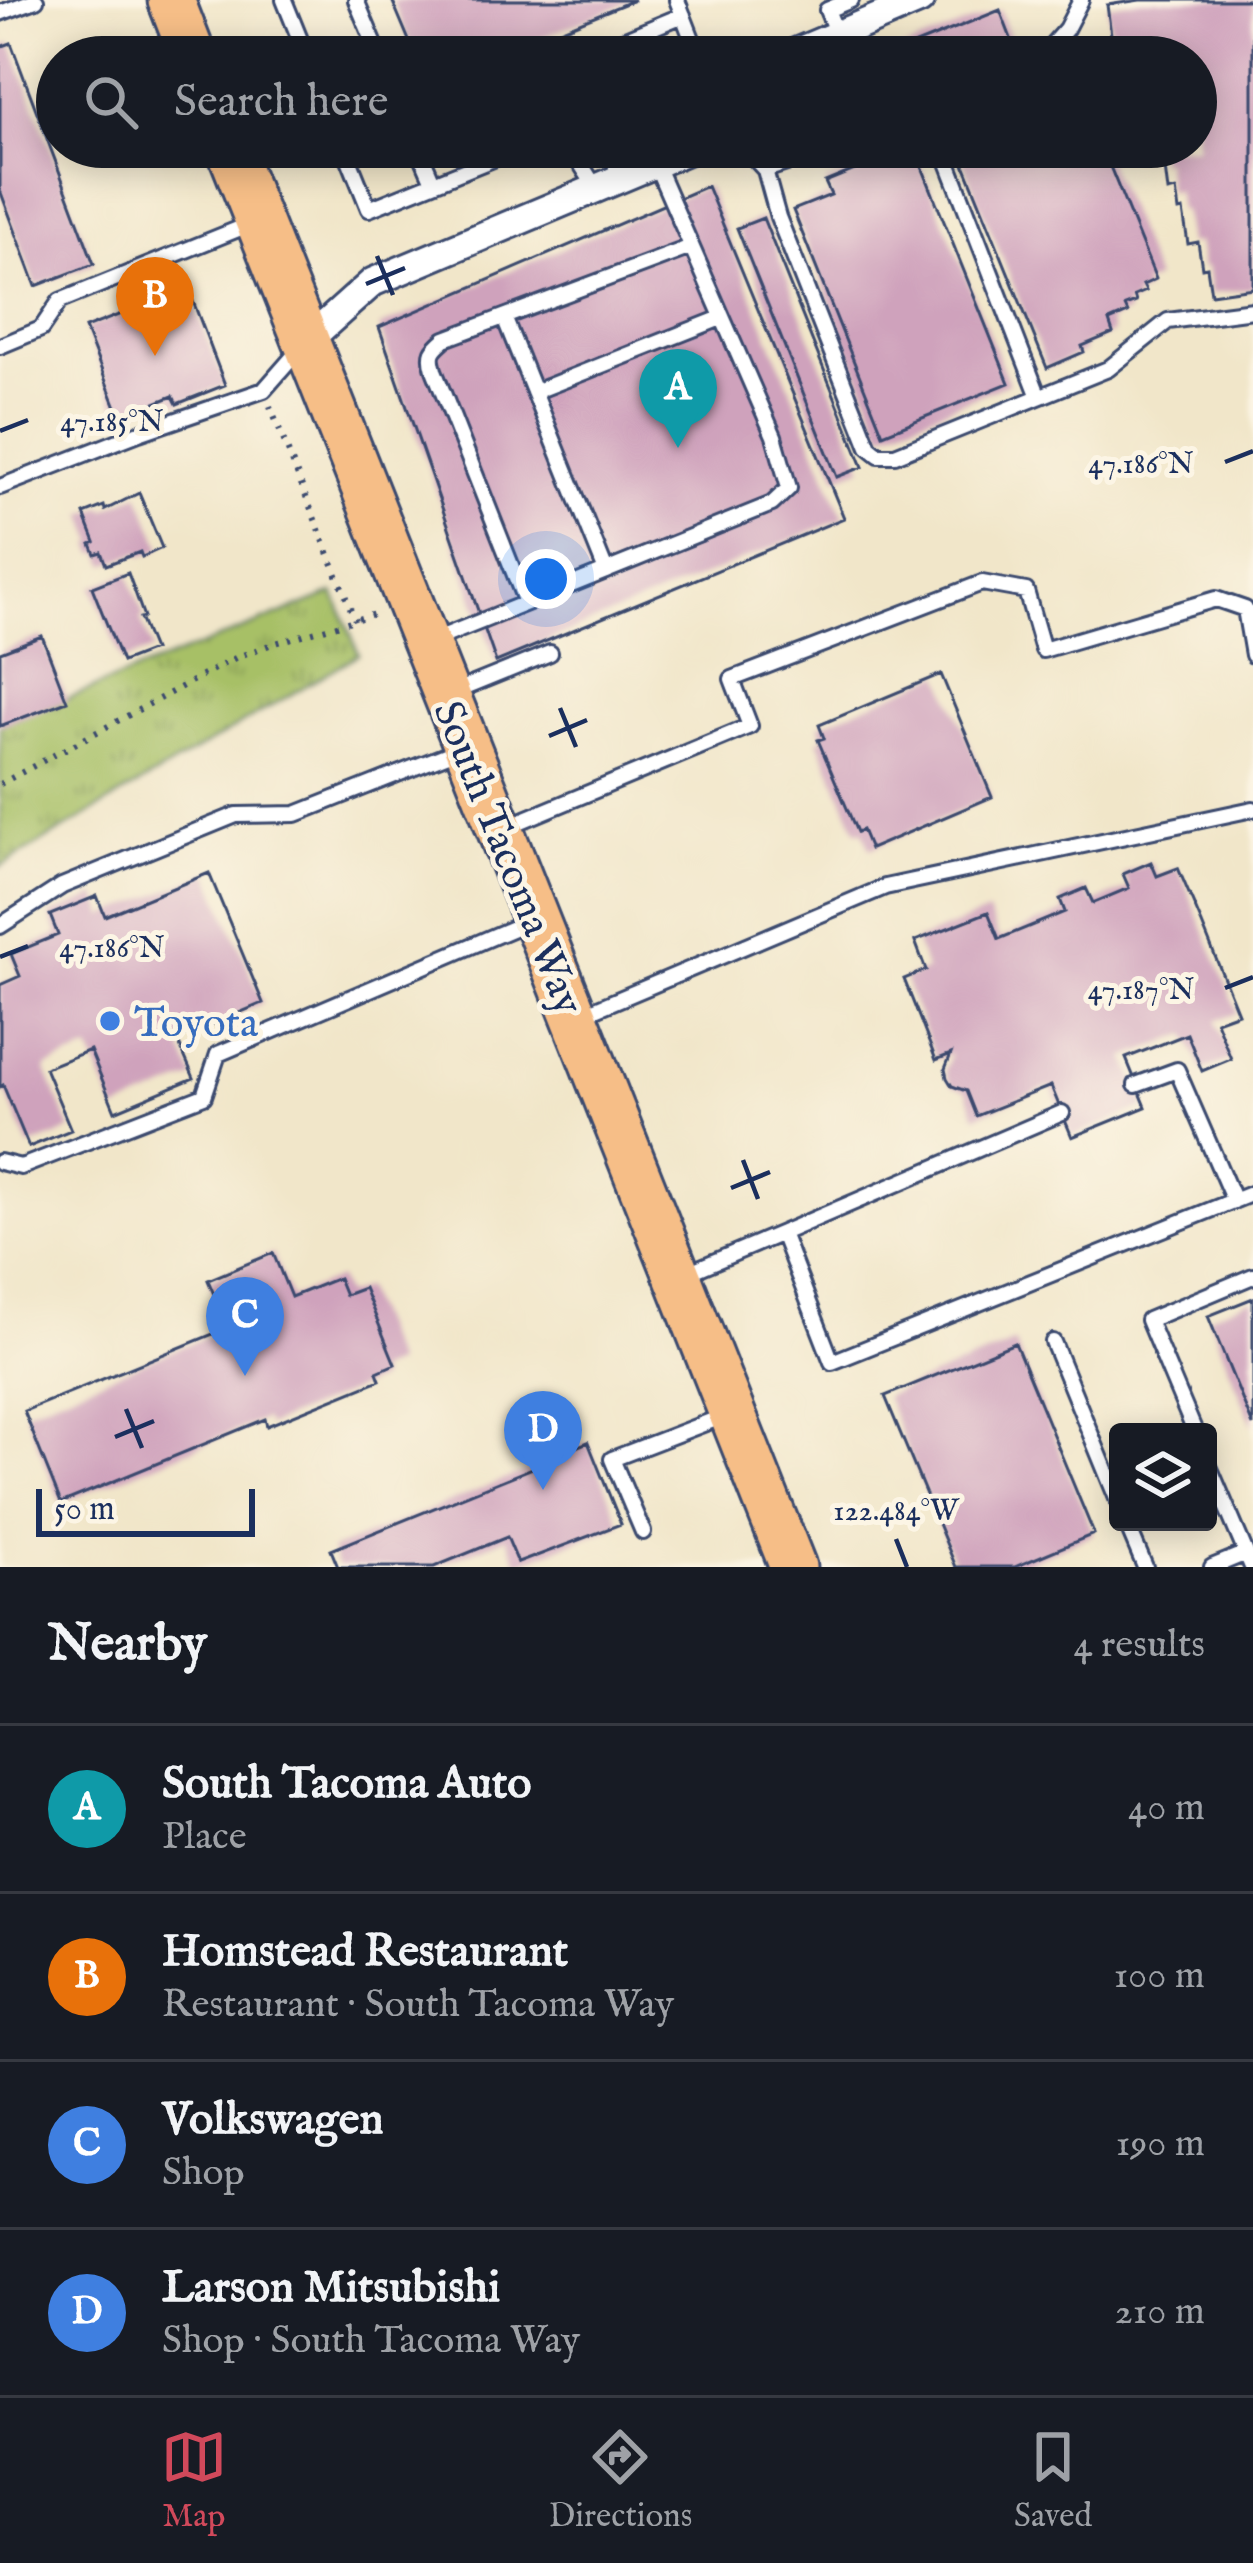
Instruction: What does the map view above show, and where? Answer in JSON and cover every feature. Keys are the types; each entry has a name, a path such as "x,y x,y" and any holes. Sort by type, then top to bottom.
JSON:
{"main road":[{"path":"171,0 186,36"},
{"name":"South Tacoma Way","path":"237,168 793,1567"}],"street":[{"path":"813,36 832,22 903,3"},
{"path":"306,342 374,282 649,168"}],"lane":[{"path":"0,14 36,0"},
{"path":"284,0 299,36"},
{"path":"356,0 371,36"},
{"path":"832,22 850,0"},
{"path":"1060,36 1076,2"},
{"path":"623,36 680,7 691,36"},
{"path":"353,168 369,208 469,168"},
{"path":"427,168 433,182"},
{"path":"591,168 608,185"},
{"path":"608,185 610,168"},
{"path":"418,624 526,603 772,504 789,488 774,436 657,168"},
{"path":"771,168 765,170 778,218 868,447 879,455 895,455 1108,369 1168,321 1253,310"},
{"path":"950,168 1039,397"},
{"path":"0,346 41,329 60,301 257,221"},
{"path":"526,603 431,351 445,338 692,247"},
{"path":"504,317 606,571"},
{"path":"534,392 721,318"},
{"path":"0,487 264,390 306,342"},
{"path":"500,830 750,726 732,679 982,583 1026,591 1043,650 1216,599 1245,609 1253,655"},
{"path":"446,695 550,653"},
{"path":"0,926 62,886 236,815 296,814 466,747"},
{"path":"574,1018 885,887 1253,809"},
{"path":"0,1162 22,1167 204,1096 218,1054 535,919"},
{"path":"1136,1085 1177,1070 1234,1201"},
{"path":"678,1277 1062,1113"},
{"path":"782,1232 832,1361 1253,1193"},
{"path":"1191,1423 1148,1320 1253,1276"},
{"path":"1053,1342 1109,1479"},
{"path":"643,1532 612,1459 734,1413"},
{"path":"1212,1567 1249,1560 1217,1485"},
{"path":"1130,1531 1145,1567"}],"path":[{"path":"264,390 355,620"},
{"path":"0,784 236,657 355,620 418,624"}],"green space":[{"path":"334,593 359,654 0,867 0,725"}],"building":[{"path":"392,0 634,0 545,36 407,36"},
{"path":"1140,0 1253,0 1253,288 1211,294 1198,242 1188,244 1176,190 1168,192 1165,168 1217,168 1217,36 1111,36 1107,5"},
{"path":"1000,10 1010,36 936,36"},
{"path":"11,43 36,110 36,168 58,168 94,264 36,286 0,190 0,47"},
{"path":"859,168 922,168 1009,383 883,434 793,210 831,195 825,182"},
{"path":"966,168 1111,168 1156,279 1143,285 1146,291 1134,296 1136,302 1125,306 1128,313 1109,321 1113,333 1047,368"},
{"path":"707,186 844,518 496,662 379,327"},
{"path":"763,218 863,467 837,477 737,228"},
{"path":"188,288 225,385 177,404 173,396 120,417 85,328"},
{"path":"139,493 162,548 106,565 101,552 95,554 84,514 104,506 105,510"},
{"path":"128,573 153,650 122,662 92,587"},
{"path":"42,636 67,701 0,726 0,652"},
{"path":"941,674 992,797 870,849 862,830 857,832 818,740 824,738 819,725"},
{"path":"1151,862 1157,876 1178,868 1202,924 1238,1013 1216,1021 1231,1059 1202,1071 1187,1034 1126,1058 1146,1107 1072,1137 1051,1086 976,1116 966,1091 952,1086 947,1078 951,1054 936,1060 904,979 926,970 915,941 988,912 999,939 1065,912 1060,899 1086,888 1093,903 1129,888 1123,874"},
{"name":"Toyota","path":"209,873 263,1003 177,1039 194,1078 115,1111 90,1050 45,1068 71,1130 29,1147 3,1085 0,1087 0,985 20,976 11,954 58,935 50,915 97,896 105,916"},
{"path":"273,1253 291,1297 338,1278 345,1295 364,1288 395,1364 377,1372 380,1380 267,1426 265,1419 61,1503 24,1411 228,1328 208,1280"},
{"path":"1253,1298 1253,1426 1208,1316"},
{"path":"1015,1343 1094,1534 1015,1567 956,1567 885,1396"},
{"path":"588,1442 621,1524 518,1563 507,1537 434,1567 338,1567 331,1550"}],"place":[{"name":"Homstead Restaurant","path":"155,356"},
{"name":"South Tacoma Auto","path":"678,448"},
{"name":"Toyota","path":"110,1021"},
{"name":"Volkswagen","path":"245,1376"},
{"name":"Larson Mitsubishi","path":"543,1490"}]}
